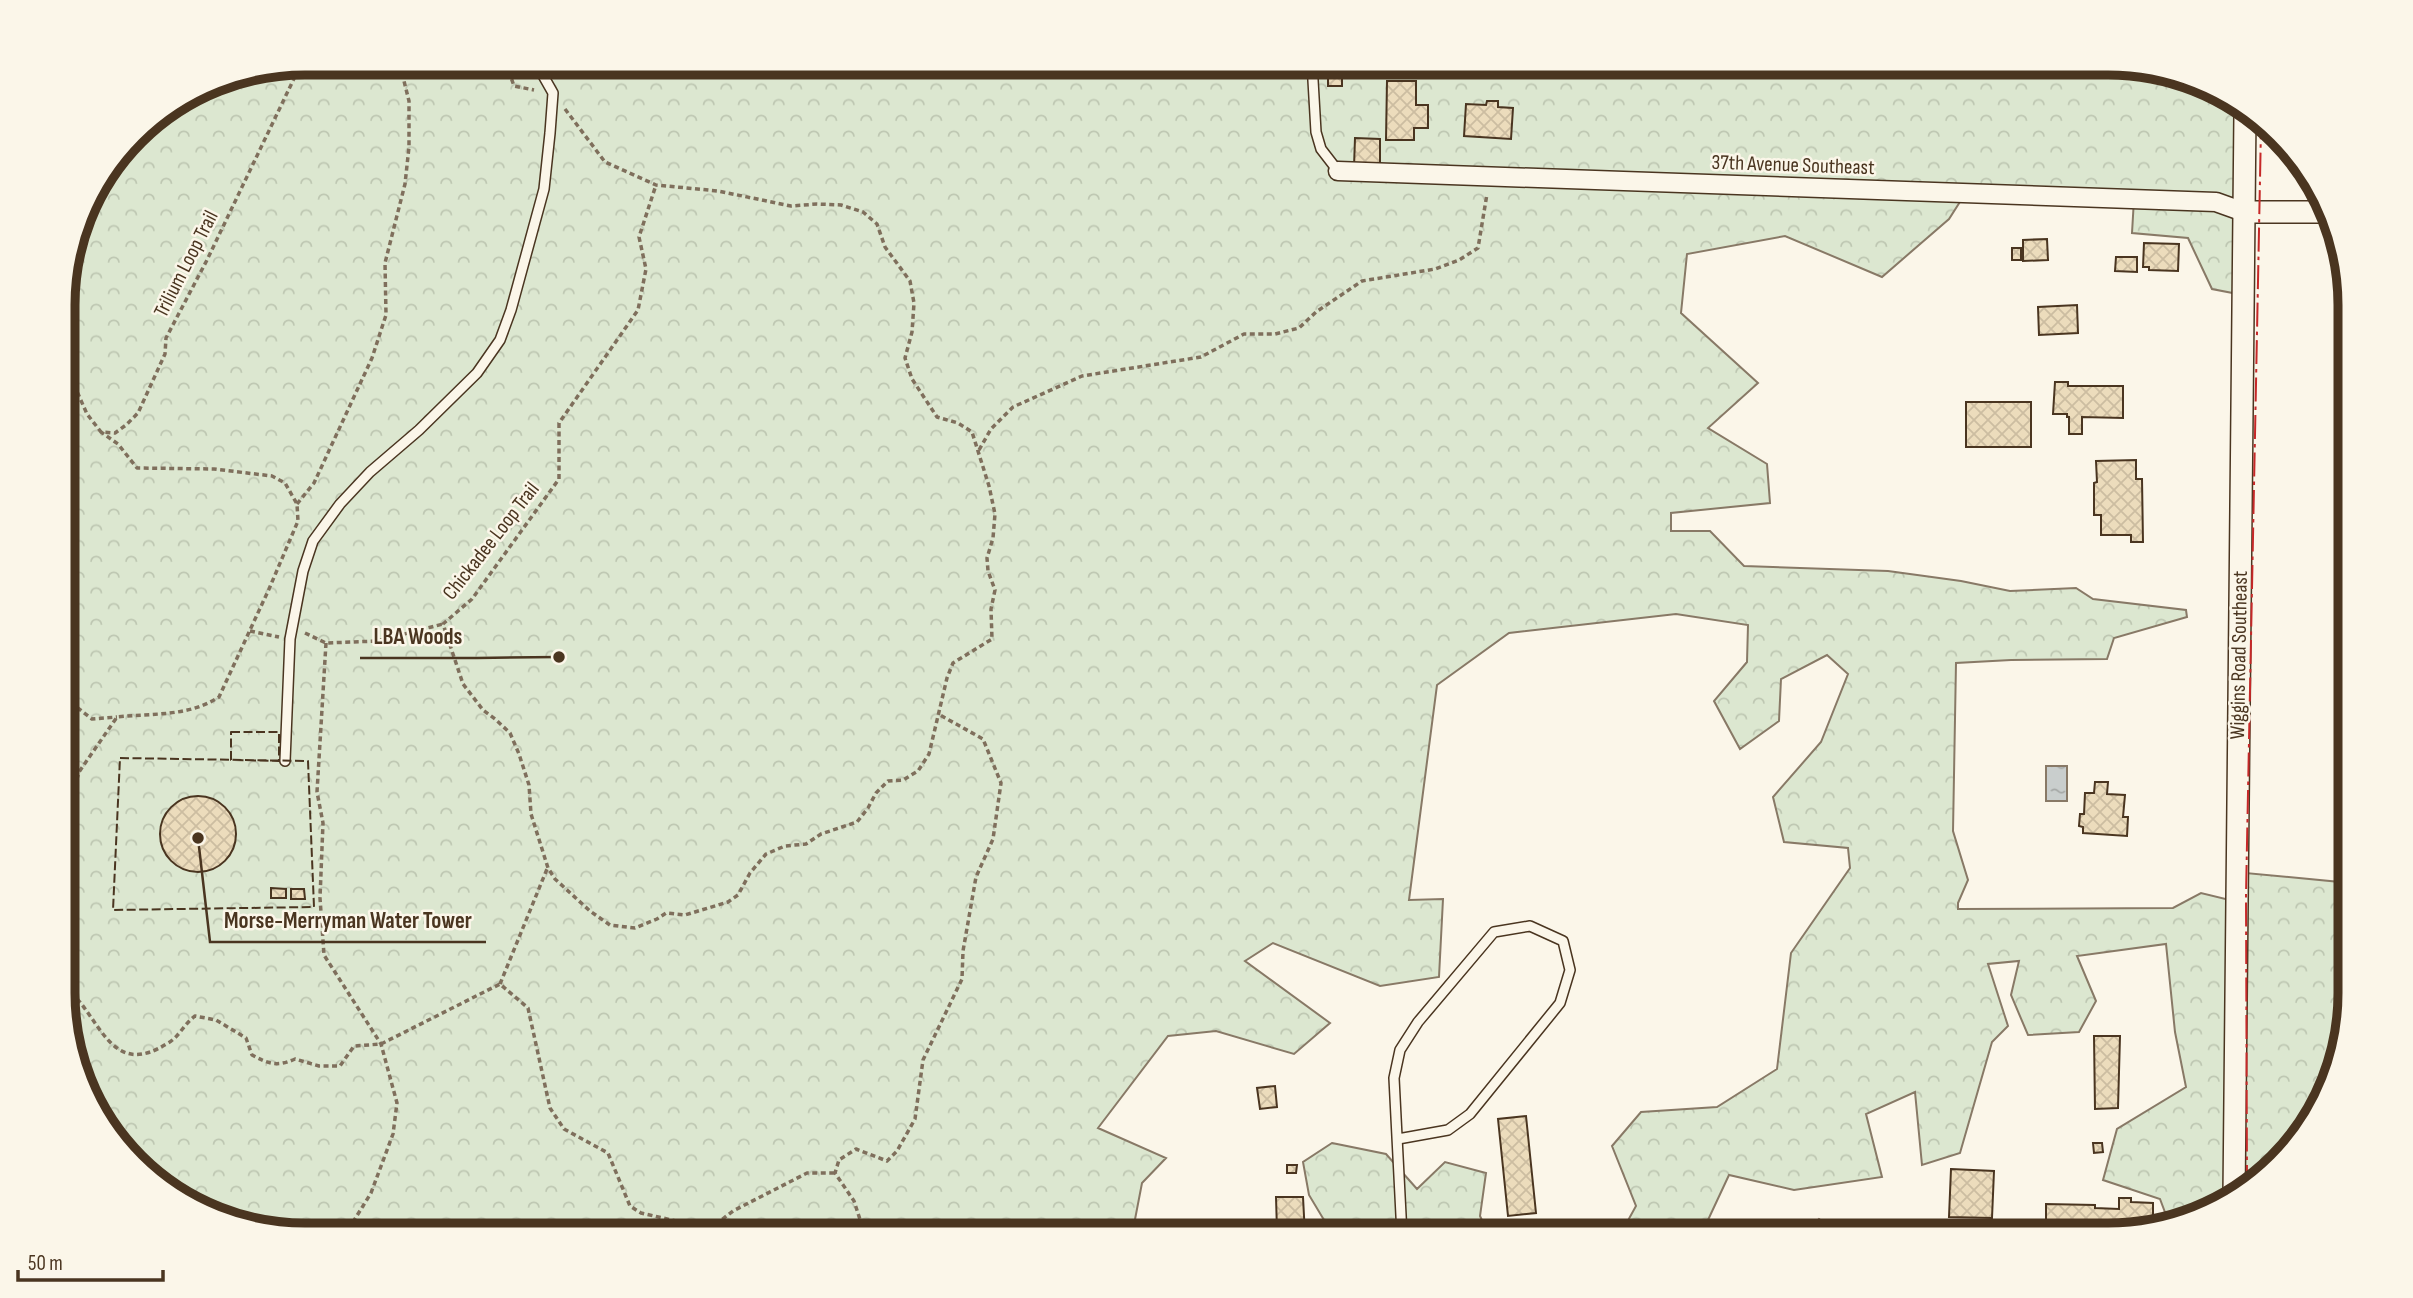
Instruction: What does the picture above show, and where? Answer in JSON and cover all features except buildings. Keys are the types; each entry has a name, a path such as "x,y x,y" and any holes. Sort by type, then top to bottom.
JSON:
{"street":[{"name":"Wiggins Road Southeast","path":"2234,1185 2245,121"},
{"name":"37th Avenue Southeast","path":"1338,172 2216,201 2244,212"},
{"path":"2244,212 2318,212"}],"lane":[{"path":"285,761 290,639 303,572 313,541 340,504 370,472 419,430 477,373 500,340 511,310 544,189 553,93 543,75"},
{"path":"1313,75 1315,132 1321,149 1338,172"},
{"path":"1398,1139 1448,1129 1470,1114 1560,1003 1570,970 1563,942 1530,926 1494,932 1418,1022 1399,1050 1394,1078 1401,1222"}],"path":[{"path":"297,504 314,483 372,358 386,315 385,263 405,184 409,147 409,101 401,75"},
{"path":"510,75 514,86 553,93"},
{"name":"Trilium Loop Trail","path":"101,432 115,433 138,413 165,354 166,338 207,260 295,76"},
{"name":"Chickadee Loop Trail","path":"553,93 606,162 656,185 718,191 791,206 841,205 863,212 877,225 885,247 910,281 914,303 912,332 905,358 912,379 937,417 958,423 972,432 995,514 993,538 987,558 988,572 995,590 991,609 992,639 953,663 929,754 918,771 903,780 888,781 876,793 869,808 857,822 821,834 806,844 785,846 766,854 750,873 738,895 728,902 685,915 666,913 635,928 610,925 574,897 555,879 548,868 531,814 529,785 510,733 482,710 463,684 443,624 472,599 559,479 559,423 638,310 646,269 639,237 656,185"},
{"path":"979,450 991,429 1013,407 1082,376 1201,357 1244,334 1275,334 1299,328 1315,312 1362,281 1409,275 1459,260 1478,248 1488,178"},
{"path":"75,706 92,719 155,713 173,714 208,704 219,696 298,521 297,504 285,483 272,475 214,469 137,468 118,444 101,432 87,414 76,389"},
{"path":"250,631 290,639 302,631 326,643 377,641 443,624"},
{"path":"326,643 317,792 323,822 320,898 324,955 381,1044 397,1103 393,1134 370,1193 352,1223"},
{"path":"835,1173 839,1160 856,1149 887,1161 897,1151 915,1119 923,1060 962,979 963,951 976,877 993,839 1002,783 983,738 940,715"},
{"path":"75,785 79,772 117,717"},
{"path":"75,999 97,1030 120,1051 131,1056 154,1051 172,1041 195,1016 216,1020 246,1038 252,1055 270,1064 282,1065 295,1059 319,1066 340,1066 354,1046 381,1044 500,984 548,868"},
{"path":"500,984 528,1008 550,1108 564,1129 608,1153 630,1206 641,1213 684,1223"},
{"path":"702,1223 720,1221 733,1211 807,1172 835,1173"},
{"path":"835,1173 854,1201 860,1223"}],"green space":[{"path":"305,75 2108,75 2153,80 2182,87 2210,99 2245,121 2243,295 2212,289 2188,238 2132,233 2134,199 1965,194 1949,219 1882,277 1785,236 1687,254 1681,313 1758,383 1708,428 1767,464 1770,503 1671,513 1671,531 1710,531 1744,566 1888,571 2010,591 2076,588 2093,599 2186,610 2187,617 2114,638 2107,659 1956,663 1953,831 1968,880 1958,909 2173,908 2201,893 2246,904 2246,873 2338,882 2338,993 2333,1038 2326,1067 2299,1121 2281,1145 2260,1166 2210,1199 2166,1215 2160,1199 2103,1180 2117,1129 2186,1087 2175,1032 2166,944 2077,956 2096,1001 2079,1032 2028,1035 2011,995 2019,961 1988,964 2008,1026 1992,1042 1960,1153 1922,1165 1915,1092 1866,1114 1882,1177 1794,1190 1729,1175 1707,1222 1627,1222 1636,1206 1612,1146 1641,1112 1717,1107 1777,1069 1791,953 1850,868 1848,848 1784,842 1773,797 1821,742 1848,674 1827,655 1781,679 1779,721 1740,749 1714,701 1747,662 1748,625 1676,614 1509,633 1437,685 1409,900 1443,899 1439,977 1380,986 1273,943 1245,961 1330,1023 1294,1054 1216,1031 1168,1036 1098,1128 1166,1158 1142,1183 1134,1223 305,1223 245,1215 203,1199 153,1166 132,1145 99,1095 87,1067 77,1023 75,993 76,290 83,245 99,203 132,153 153,132 190,106 217,93 245,83"},
{"path":"1332,1143 1386,1154 1417,1189 1445,1162 1486,1173 1480,1216 1483,1222 1325,1222 1309,1195 1303,1162"}],"water":[{"path":"2046,766 2067,766 2067,801 2046,801"}],"fence":[{"path":"231,732 279,732 279,761 231,760 231,732"},
{"path":"120,758 308,761 314,907 113,910 120,758"}],"power":[{"path":"2247,1176 2246,895 2261,133"}],"place":[{"name":"LBA Woods","path":"559,657"},
{"name":"Morse-Merryman Water Tower","path":"198,838"}]}
